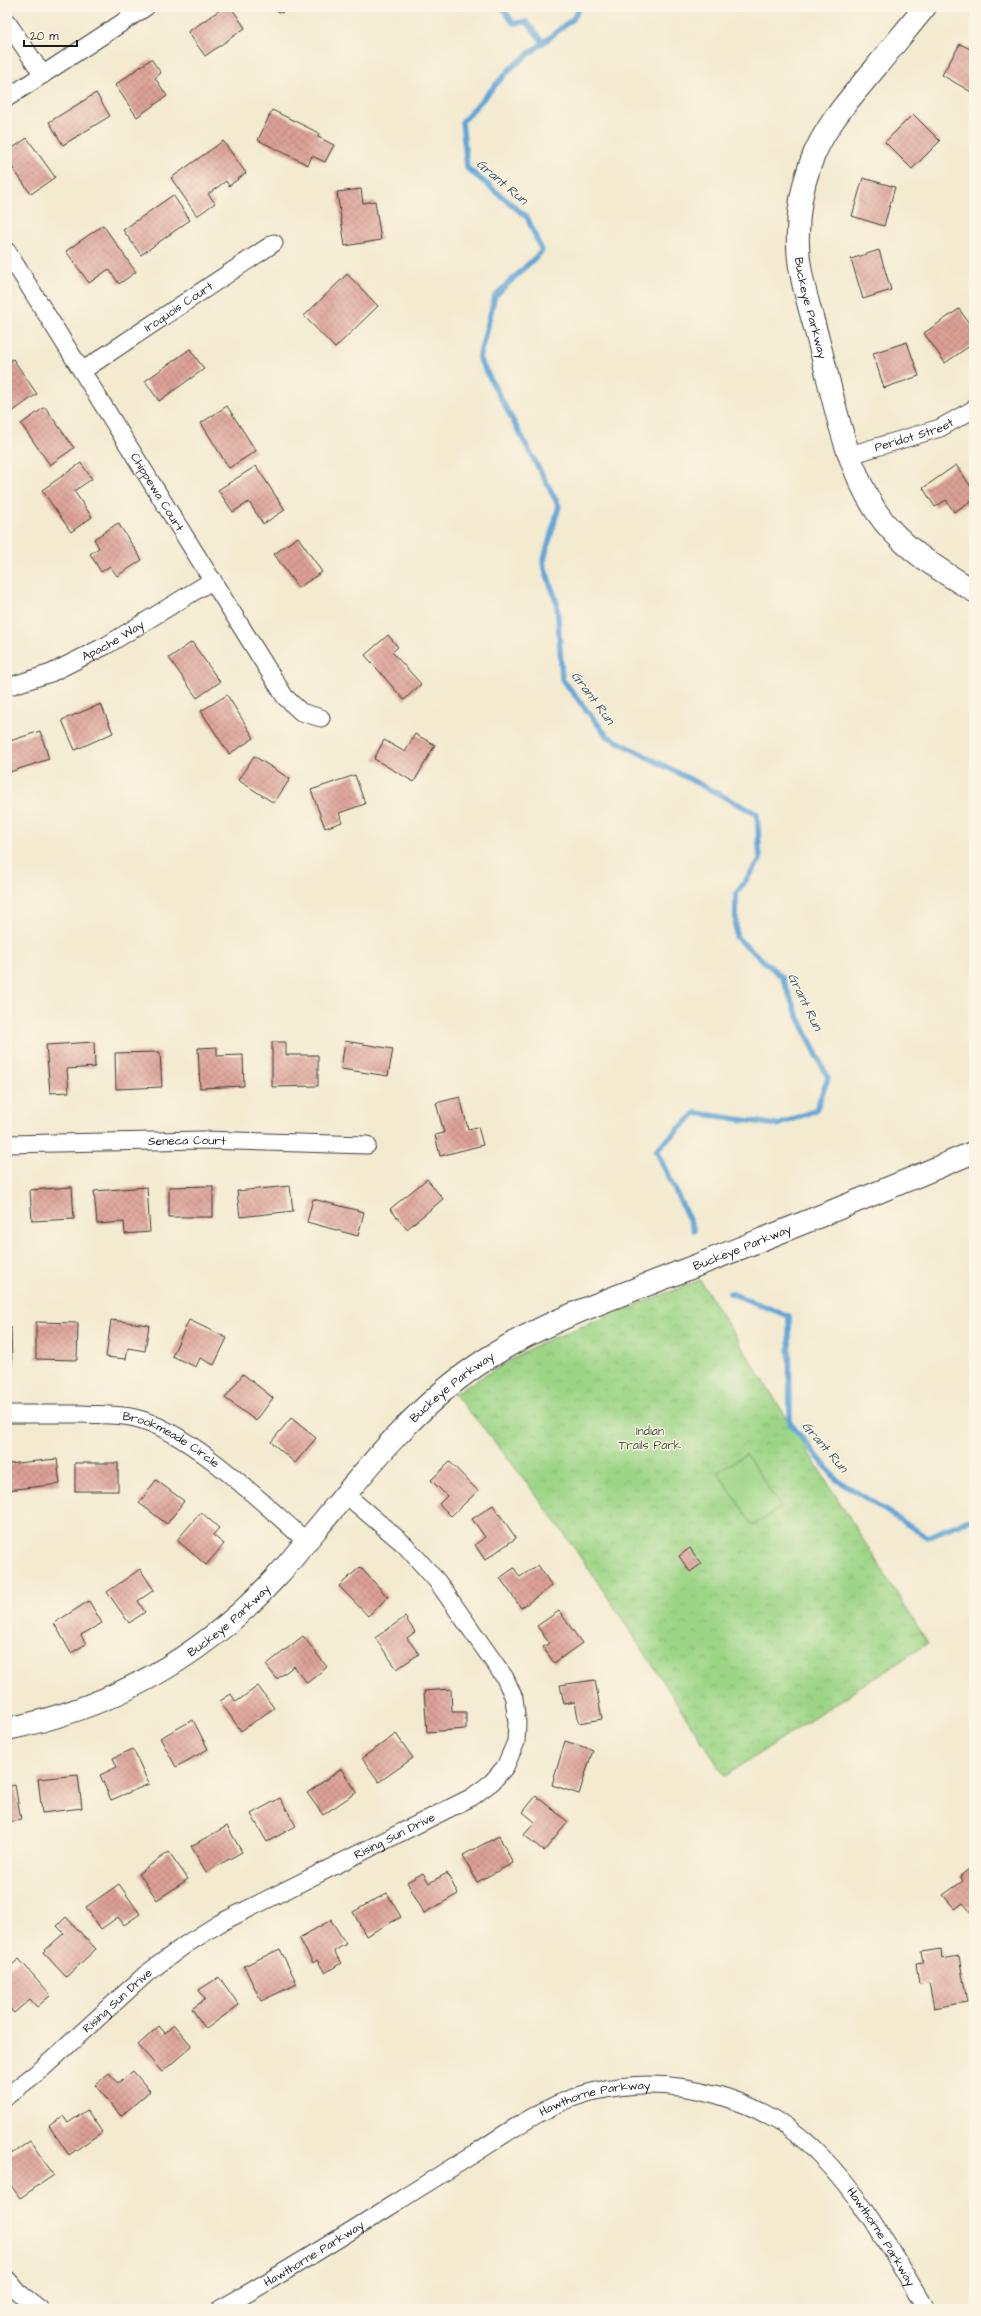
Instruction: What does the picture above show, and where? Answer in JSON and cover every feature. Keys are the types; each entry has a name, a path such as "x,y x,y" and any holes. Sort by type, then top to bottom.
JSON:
{"street":[{"path":"7,98 146,7"},
{"name":"Buckeye Parkway","path":"925,7 830,125 810,164 802,192 798,222 798,247 801,274 850,455 861,483 877,512 899,537 921,557 974,591"},
{"path":"7,22 42,75"},
{"name":"Iroquois Court","path":"82,371 274,242"},
{"name":"Chippewa Court","path":"7,251 285,697 301,712 321,718"},
{"name":"Peridot Street","path":"850,455 940,428 974,409"},
{"name":"Apache Way","path":"7,688 51,673 107,644 212,580"},
{"name":"Seneca Court","path":"7,1144 203,1140 367,1145"},
{"name":"Buckeye Parkway","path":"7,1729 88,1707 121,1694 166,1670 207,1641 247,1608 280,1574 345,1494 414,1417 456,1381 504,1348 570,1316 974,1152"},
{"name":"Brookmeade Circle","path":"7,1414 115,1415 136,1418 152,1424 174,1435 202,1453 306,1541"},
{"name":"Rising Sun Drive","path":"7,2096 43,2068 146,1974 184,1945 220,1923 472,1797 492,1782 505,1767 516,1742 517,1723 514,1698 505,1678 437,1581 405,1545 345,1494"},
{"name":"Hawthorne Parkway","path":"220,2309 317,2252 547,2108 594,2091 627,2086 681,2088 717,2095 754,2108 788,2127 820,2154 846,2184 926,2309"},
{"path":"7,2279 18,2292 40,2309"}],"green space":[{"name":"Indian Trails Park","path":"700,1280 928,1643 725,1776 629,1629 563,1532 492,1438 454,1394 538,1344"},
{"path":"746,1454 781,1507 753,1526 718,1472"}],"building":[{"path":"224,7 231,7 245,28 205,56 188,32"},
{"path":"264,7 284,7 282,13"},
{"path":"960,44 974,51 973,93 942,75"},
{"path":"151,59 161,73 155,78 167,96 137,117 115,85"},
{"path":"96,93 110,116 63,145 49,122"},
{"path":"272,110 319,133 318,137 334,145 325,162 312,156 308,165 258,140"},
{"path":"913,114 940,141 912,169 885,142"},
{"path":"27,138 55,177 31,194 7,160 7,152"},
{"path":"223,141 246,173 229,186 226,181 208,194 215,203 197,216 171,178"},
{"path":"863,178 895,187 884,226 852,216"},
{"path":"361,189 363,203 375,201 381,240 345,246 337,192"},
{"path":"173,195 190,220 141,255 123,230"},
{"path":"103,225 136,272 119,284 109,269 89,283 66,251"},
{"path":"879,250 891,290 863,299 851,259"},
{"path":"347,274 378,306 335,348 304,316"},
{"path":"959,309 974,330 974,343 945,363 924,333"},
{"path":"907,342 919,376 884,388 873,353"},
{"path":"190,349 204,369 159,401 145,381"},
{"path":"13,359 37,394 12,412 7,405 7,363"},
{"path":"227,406 256,451 229,468 201,423"},
{"path":"45,407 74,448 50,465 21,424"},
{"path":"81,463 92,479 74,491 92,517 71,532 42,490"},
{"path":"956,465 974,491 974,499 954,512 946,500 935,507 923,488"},
{"path":"256,466 285,510 263,524 249,502 233,512 218,490"},
{"path":"118,523 142,560 117,576 110,566 101,572 90,554 99,548 94,539"},
{"path":"298,537 322,572 298,588 274,554"},
{"path":"388,635 398,647 392,652 421,684 404,700 365,655"},
{"path":"192,642 220,682 197,698 169,658"},
{"path":"227,695 254,738 229,754 201,711"},
{"path":"101,704 113,733 75,750 62,720"},
{"path":"40,731 49,759 7,773 7,742"},
{"path":"415,734 435,745 414,782 374,759 384,740 405,752"},
{"path":"254,756 290,779 274,803 238,780"},
{"path":"355,775 365,804 339,813 342,822 325,828 311,790"},
{"path":"345,1041 393,1049 388,1076 341,1069"},
{"path":"94,1042 95,1067 67,1069 69,1092 50,1093 46,1045"},
{"path":"272,1042 286,1042 286,1055 318,1055 318,1086 272,1087"},
{"path":"217,1047 217,1056 243,1055 244,1086 200,1088 198,1048"},
{"path":"160,1052 162,1087 116,1089 115,1053"},
{"path":"460,1097 468,1129 478,1127 483,1145 440,1156 435,1135 444,1133 436,1103"},
{"path":"427,1179 443,1199 407,1229 390,1209"},
{"path":"213,1186 213,1217 169,1217 169,1187"},
{"path":"290,1186 293,1211 240,1217 237,1191"},
{"path":"72,1187 74,1219 32,1221 30,1190"},
{"path":"147,1187 150,1232 125,1234 124,1222 97,1224 94,1191"},
{"path":"313,1199 364,1212 358,1236 307,1222"},
{"path":"111,1320 149,1325 145,1351 128,1348 126,1359 106,1357"},
{"path":"189,1320 227,1338 214,1365 200,1358 196,1367 172,1356"},
{"path":"36,1322 78,1323 77,1360 36,1359"},
{"path":"7,1327 11,1327 12,1364 7,1364"},
{"path":"243,1374 273,1398 256,1421 225,1398"},
{"path":"291,1418 316,1438 295,1463 271,1442"},
{"path":"57,1459 60,1484 7,1490 7,1464"},
{"path":"450,1462 478,1491 451,1516 439,1504 447,1496 431,1480"},
{"path":"75,1463 118,1463 118,1491 75,1491"},
{"path":"156,1480 184,1501 167,1524 139,1503"},
{"path":"493,1505 516,1538 485,1560 475,1545 485,1537 472,1519"},
{"path":"201,1512 219,1528 213,1535 224,1544 206,1565 177,1540"},
{"path":"690,1548 701,1564 690,1572 679,1556"},
{"path":"538,1565 552,1586 521,1608 500,1578 514,1568 520,1577"},
{"path":"360,1567 388,1597 368,1616 339,1586"},
{"path":"140,1569 154,1590 138,1601 145,1612 129,1623 107,1592"},
{"path":"89,1601 102,1623 81,1635 86,1644 71,1653 54,1623"},
{"path":"559,1611 582,1643 554,1663 543,1647 549,1643 537,1626"},
{"path":"405,1617 415,1632 407,1638 419,1654 397,1669 375,1638"},
{"path":"303,1636 327,1667 307,1683 294,1666 277,1679 266,1665"},
{"path":"595,1680 602,1719 579,1723 575,1702 564,1704 560,1685"},
{"path":"258,1686 274,1708 241,1731 220,1701 231,1694 236,1702"},
{"path":"451,1689 452,1712 466,1712 466,1729 427,1732 424,1691"},
{"path":"193,1720 208,1749 176,1767 160,1738"},
{"path":"396,1734 413,1758 379,1782 362,1758"},
{"path":"565,1741 593,1750 579,1794 552,1785"},
{"path":"133,1749 149,1784 111,1800 100,1775 117,1767 113,1758"},
{"path":"341,1769 357,1792 323,1815 307,1793"},
{"path":"78,1775 82,1808 42,1813 38,1779"},
{"path":"15,1785 21,1820 7,1822 7,1787"},
{"path":"536,1796 568,1822 544,1851 524,1835 535,1822 523,1812"},
{"path":"280,1798 296,1826 267,1842 251,1814"},
{"path":"227,1826 242,1852 206,1872 191,1846"},
{"path":"499,1836 513,1863 477,1882 463,1855"},
{"path":"169,1852 188,1879 157,1900 139,1873"},
{"path":"974,1865 974,1916 963,1903 955,1909 943,1895 963,1881 960,1876"},
{"path":"423,1873 429,1883 447,1873 458,1894 424,1913 407,1882"},
{"path":"119,1884 140,1914 124,1925 118,1917 101,1929 86,1907"},
{"path":"387,1893 401,1917 366,1936 353,1912"},
{"path":"66,1917 96,1949 66,1977 43,1952 64,1933 57,1926"},
{"path":"331,1920 346,1944 334,1951 341,1963 325,1973 317,1960 313,1963 299,1938"},
{"path":"280,1949 297,1984 261,2001 244,1966"},
{"path":"941,1949 942,1959 959,1956 967,2002 934,2008 929,1983 919,1984 916,1963 923,1962 921,1952"},
{"path":"19,1959 51,1995 37,2007 30,1999 14,2013 7,2006 7,1984 9,1982 7,1969"},
{"path":"219,1977 239,2005 206,2029 192,2009 205,1999 199,1990"},
{"path":"174,2025 192,2046 162,2072 138,2045 159,2026 165,2033"},
{"path":"133,2071 150,2091 121,2116 95,2085 109,2073 118,2083"},
{"path":"87,2110 102,2132 69,2155 49,2126 63,2116 68,2123"},
{"path":"30,2141 54,2175 20,2198 7,2180 7,2157"}],"waterway":[{"path":"502,7 513,23 527,22 543,42"},
{"name":"Grant Run","path":"580,7 573,19 511,68 462,122 467,168 527,217 542,251 495,296 479,358 559,506 543,563 557,603 562,679 607,736 757,814 760,860 736,894 736,937 782,977 795,1010 828,1078 816,1110 778,1125 696,1113 656,1150 694,1230"},
{"name":"Grant Run","path":"730,1293 789,1316 790,1423 836,1479 927,1537 974,1518"}]}
